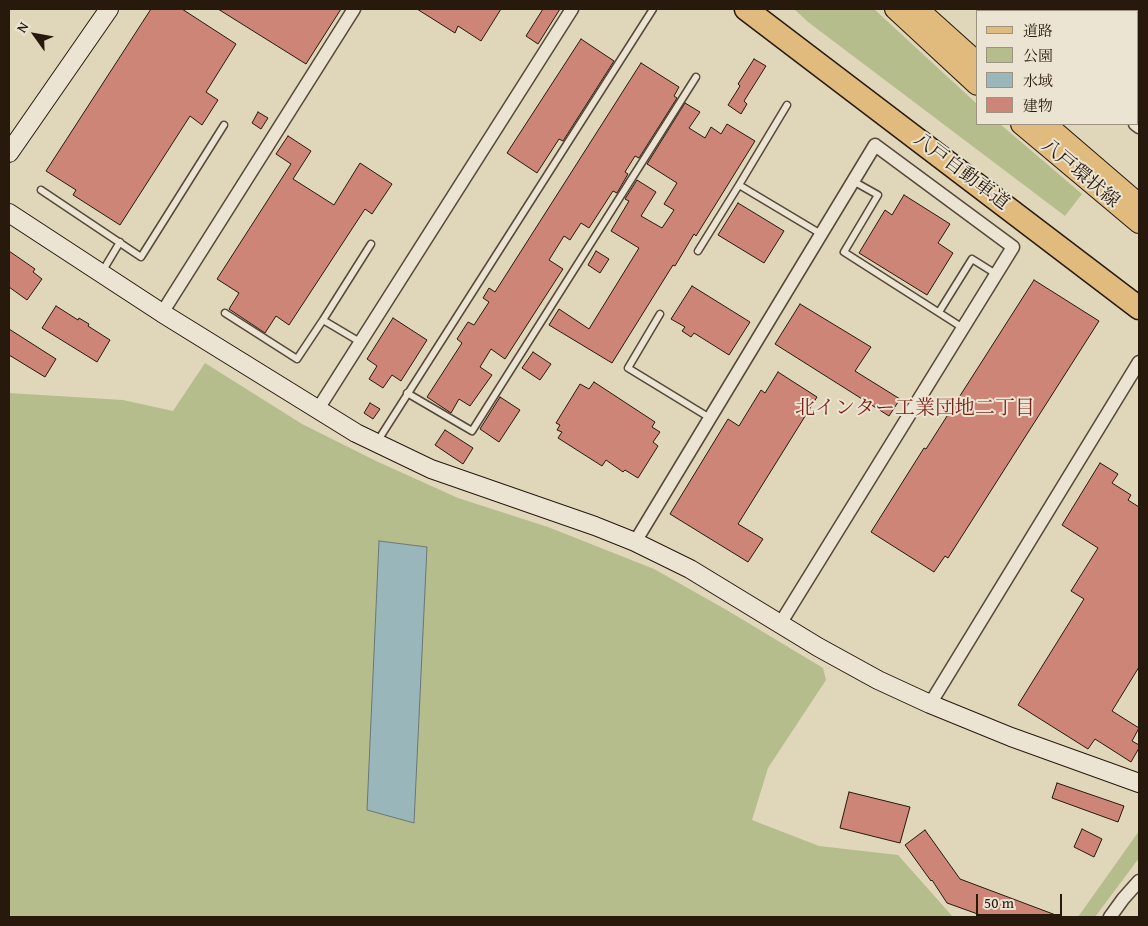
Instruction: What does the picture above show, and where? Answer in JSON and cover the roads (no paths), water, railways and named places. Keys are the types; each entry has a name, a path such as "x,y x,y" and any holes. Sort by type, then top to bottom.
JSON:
{"highway":[{"name":"八戸自動車道","path":"746,9 783,35 1139,308"},
{"name":"八戸自動車道","path":"752,9 783,35"}],"main road":[{"path":"895,9 976,83"},
{"path":"918,9 976,61"},
{"name":"八戸環状線","path":"1022,125 1139,223"},
{"name":"八戸環状線","path":"1047,125 1139,204"}],"street":[{"path":"9,153 109,9"},
{"path":"162,313 354,9"},
{"path":"318,409 572,9"},
{"path":"635,542 875,145 1013,247 780,624"},
{"path":"9,213 162,313 356,434 431,469 596,526 635,542 690,569 818,647 878,680 930,704 1011,737 1139,783"},
{"path":"930,704 1139,362"},
{"path":"1110,917 1139,881"}],"lane":[{"path":"376,443 653,9"},
{"path":"407,393 472,431 696,77"},
{"path":"698,251 787,106"},
{"path":"41,190 141,256 224,125"},
{"path":"853,181 878,195 844,252 963,328"},
{"path":"739,185 821,234"},
{"path":"102,273 120,242"},
{"path":"225,313 297,359 370,244"},
{"path":"939,312 972,259 996,274"},
{"path":"660,314 628,368 710,418"},
{"path":"323,320 360,342"}],"water":[{"path":"379,541 427,547 414,823 367,810"}],"district":[{"name":"北インター工業団地二丁目","path":"915,409"}]}
